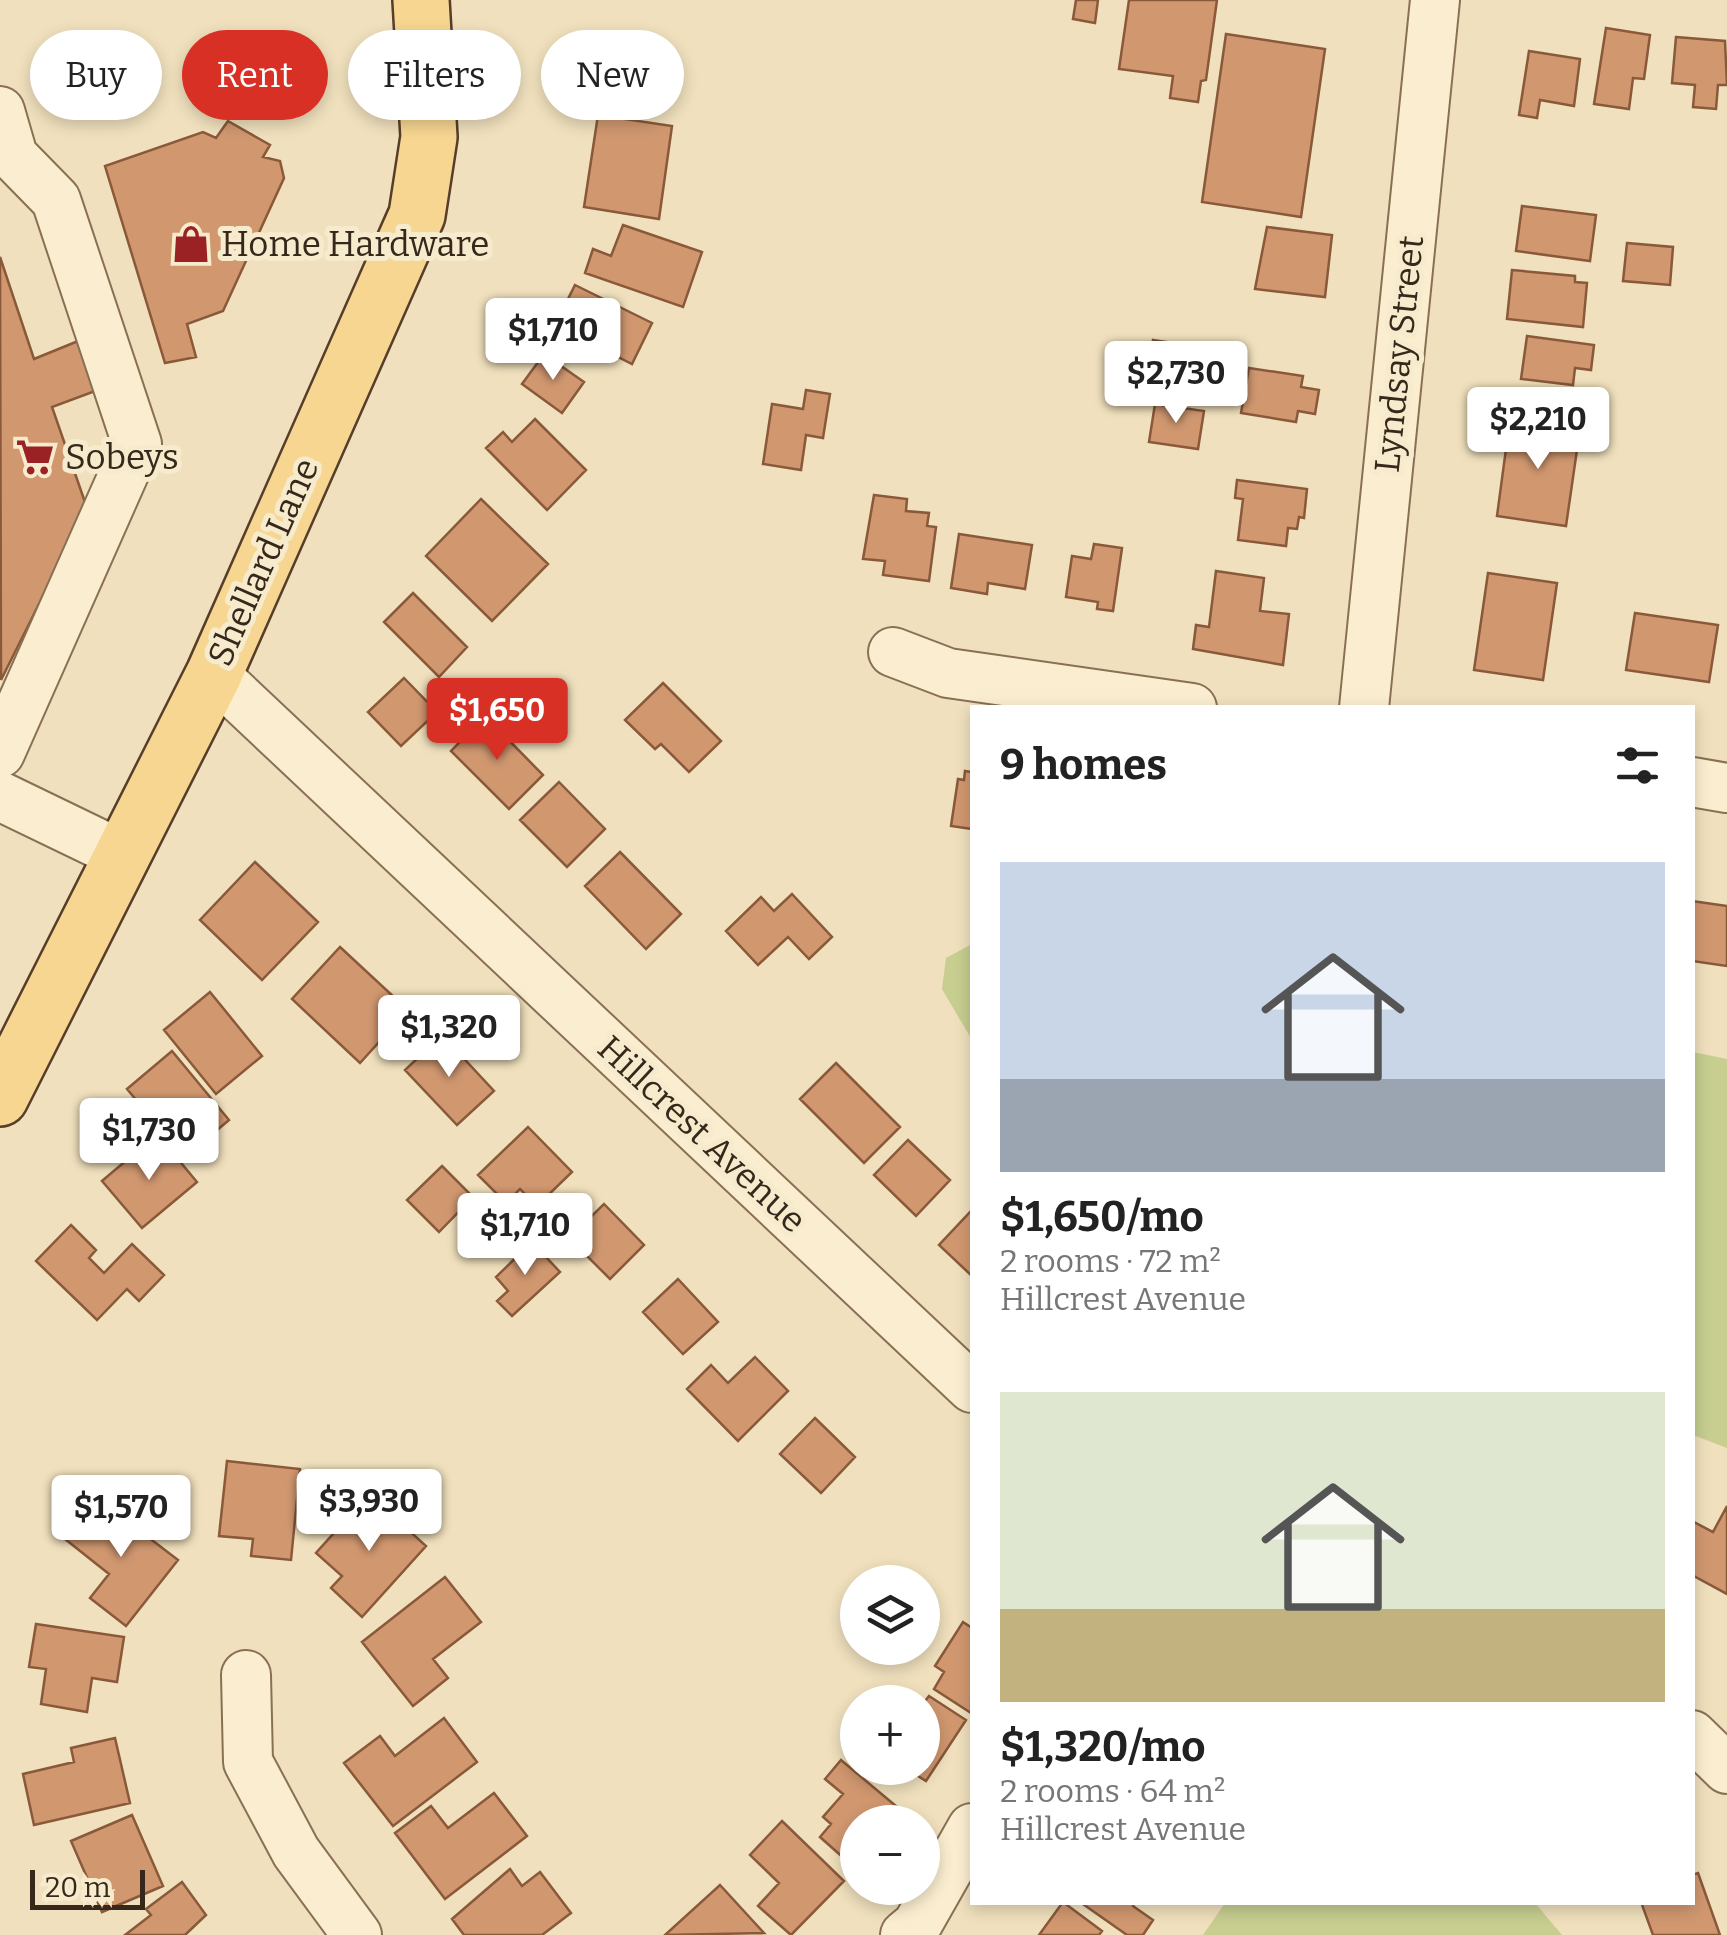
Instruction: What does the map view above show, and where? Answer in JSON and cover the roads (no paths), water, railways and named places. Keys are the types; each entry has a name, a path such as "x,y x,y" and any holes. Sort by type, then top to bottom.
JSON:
{"main road":[{"name":"Shellard Lane","path":"0,1098 214,674 417,215 429,136 422,0"}],"street":[{"name":"Lyndsay Street","path":"1364,705 1435,0"},
{"path":"0,112 14,156 56,200 137,444 0,753"},
{"path":"893,652 948,673 1171,705"},
{"name":"Hillcrest Avenue","path":"214,674 970,1386"},
{"path":"1695,783 1727,788"},
{"path":"0,796 122,855"},
{"path":"246,1675 248,1762 296,1852 358,1935"},
{"path":"1695,1738 1727,1769"},
{"path":"915,1932 970,1832"}],"place":[{"name":"Home Hardware","path":"191,244"},
{"name":"Sobeys","path":"35,457"}]}
